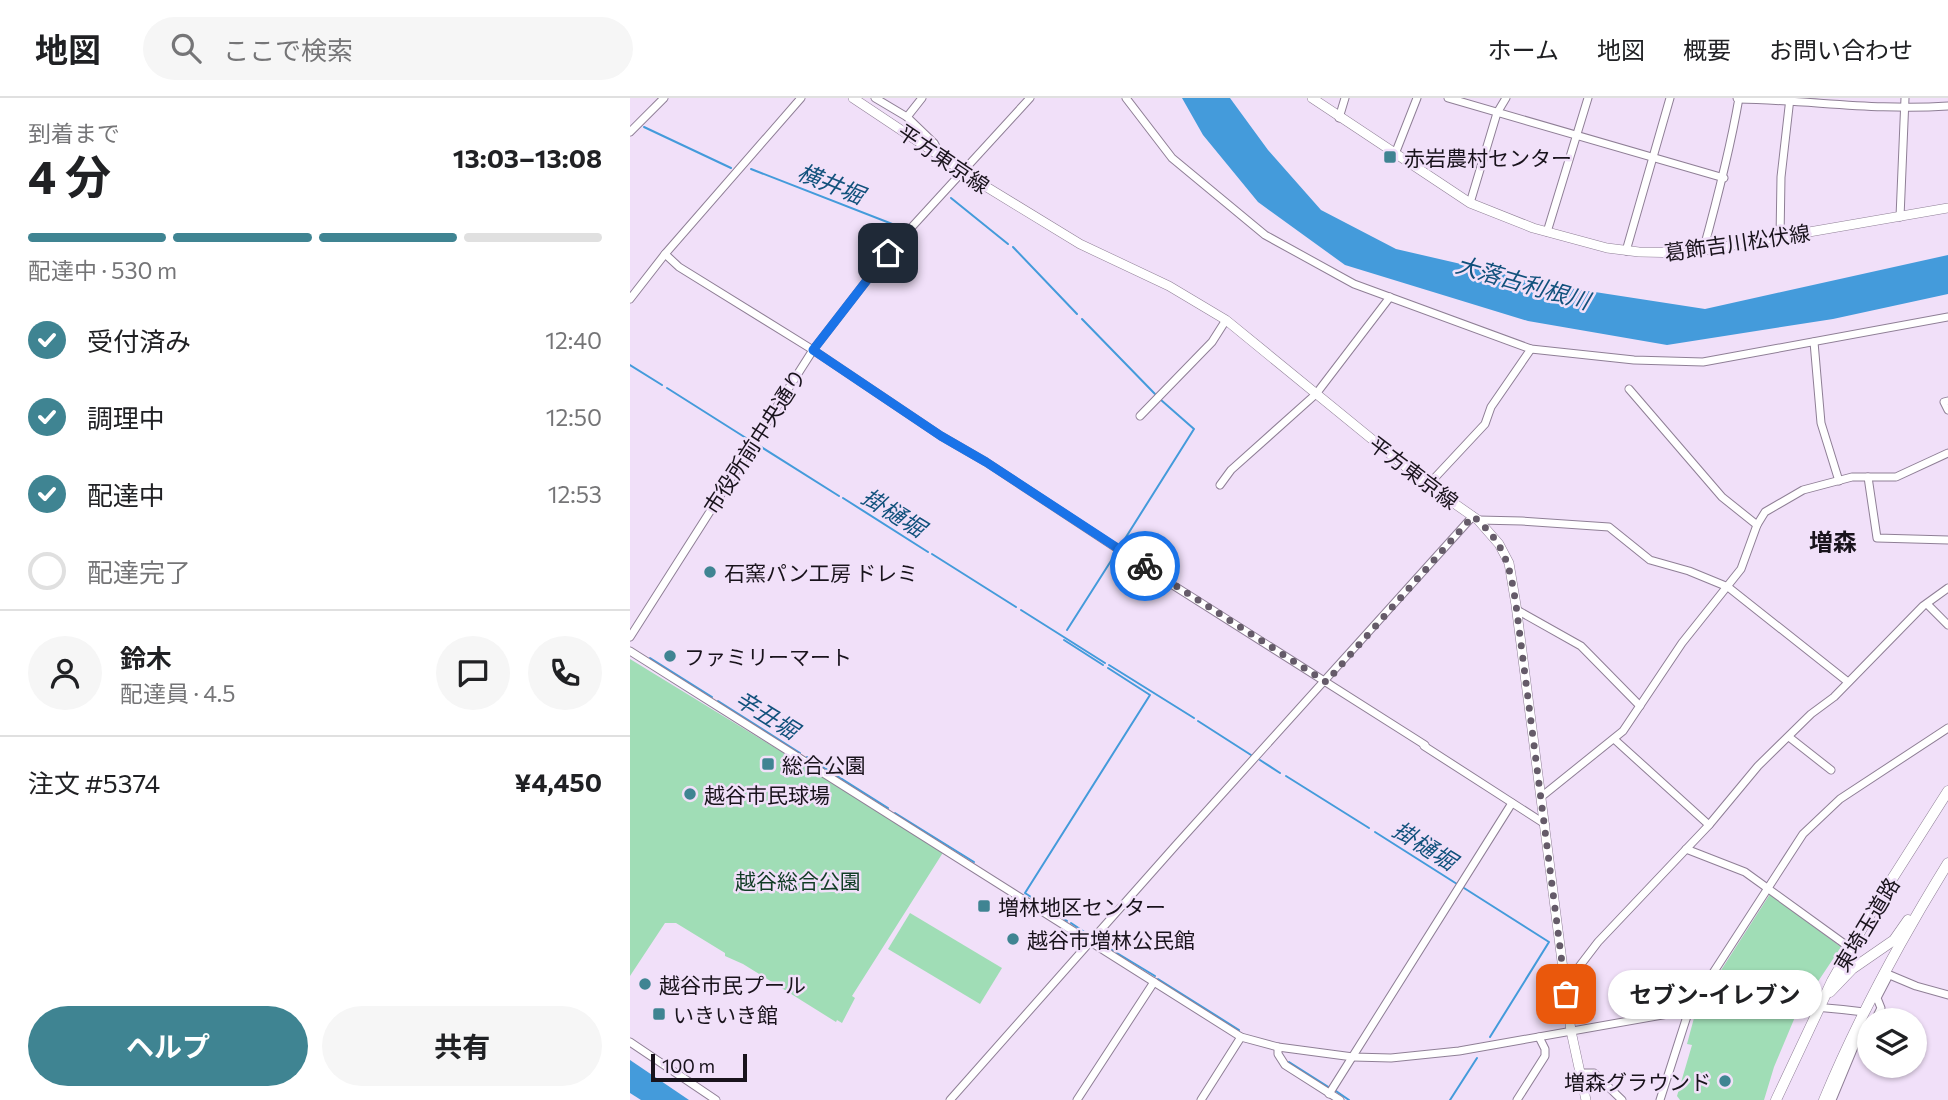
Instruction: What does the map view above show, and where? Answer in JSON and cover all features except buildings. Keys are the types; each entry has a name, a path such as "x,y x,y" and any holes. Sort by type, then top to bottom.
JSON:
{"highway":[{"name":"東埼玉道路","path":"1776,1100 1819,1006 1873,909 1948,791"},
{"name":"東埼玉道路","path":"1866,1008 1948,863"},
{"path":"1819,1006 1852,969 1894,940 1924,903"},
{"name":"東埼玉道路","path":"1824,1100 1857,1025"}],"main road":[{"name":"平方東京線","path":"853,98 1080,244 1169,286 1226,320 1428,485 1476,518 1499,544 1509,563 1517,610 1571,1031 1586,1100"},
{"name":"葛飾吉川松伏線","path":"1312,98 1470,203 1501,217 1547,232 1626,251 1674,254 1703,251 1948,208"}],"street":[{"path":"630,132 664,98"},
{"path":"874,98 907,117 934,143 940,155"},
{"path":"907,117 922,98"},
{"path":"1126,98 1172,158 1265,235 1354,284 1531,348 1634,360 1703,362 1948,317"},
{"path":"1339,118 1345,98"},
{"path":"1395,154 1417,98"},
{"path":"1448,98 1724,178"},
{"path":"1470,203 1497,113 1506,98"},
{"path":"1547,232 1588,98"},
{"path":"1626,251 1670,98"},
{"path":"1703,251 1724,178 1737,98 1789,99 1904,109 1948,106"},
{"path":"1900,217 1905,98"},
{"path":"630,299 665,254 799,99"},
{"name":"市役所前中央通り","path":"630,637 813,350 888,253 1026,99"},
{"path":"1780,239 1781,177 1789,99"},
{"path":"665,254 679,267 813,350 941,436 986,462 1545,824"},
{"path":"1220,485 1231,470 1316,394 1390,297"},
{"path":"1140,416 1212,342 1226,320"},
{"path":"1814,342 1821,422 1839,481"},
{"path":"1428,485 1485,424 1490,407 1531,348"},
{"path":"1629,389 1722,497 1757,525"},
{"path":"1948,401 1944,402 1948,410"},
{"path":"1541,797 1623,731 1682,643 1741,569 1757,525 1765,512 1803,490 1852,477 1896,477 1948,453"},
{"path":"1868,477 1877,538 1948,540"},
{"path":"950,1100 1476,518 1609,527 1650,560 1689,571 1728,587 1847,682"},
{"path":"1564,978 1572,976 1623,914 1709,825 1758,766 1927,604 1948,588"},
{"path":"1927,604 1948,625"},
{"path":"1517,610 1581,646 1640,706"},
{"path":"630,651 1241,1037 1278,1047 1353,1057 1391,1058 1539,1037 1689,1010 1749,1004 1819,1006 1857,1011"},
{"path":"1660,1100 1689,1010 1793,847 1824,811 1948,728"},
{"path":"1789,737 1831,770"},
{"path":"1614,739 1709,825"},
{"path":"1329,1096 1512,803"},
{"path":"1686,849 1745,872 1846,945"},
{"path":"1881,1008 1877,998 1887,974 1948,995"},
{"path":"1077,1100 1154,982"},
{"path":"1201,1100 1241,1037"},
{"path":"1517,1100 1545,1056 1545,1049 1539,1037"},
{"path":"1832,1100 1857,1040"},
{"path":"630,1041 716,1100"},
{"path":"1278,1047 1278,1054 1285,1065 1329,1096 1340,1100"},
{"path":"1578,1073 1594,1073 1622,1100"}],"green space":[{"name":"越谷総合公園","path":"630,659 944,851 852,996 855,998 842,1023 837,1020 836,1022 743,964 725,956 725,953 676,923 665,923 630,976"},
{"path":"1770,894 1841,947 1809,995 1798,1000 1757,998 1713,1001 1707,992"},
{"path":"910,913 1002,968 980,1004 888,949"},
{"path":"1778,1012 1795,1017 1774,1067 1764,1100 1680,1100 1677,1096 1692,1045 1687,1044 1694,1018 1702,1014"}],"water":[{"name":"大落古利根川","path":"1182,98 1230,98 1268,150 1321,210 1396,249 1556,286 1705,309 1948,255 1948,294 1833,319 1667,345 1528,321 1345,265 1258,202 1203,135"},
{"path":"630,1060 689,1100 641,1100 630,1093"}],"waterway":[{"name":"横井堀","path":"644,127 731,168"},
{"name":"横井堀","path":"751,169 900,227"},
{"path":"951,198 1008,244"},
{"path":"1013,247 1077,314"},
{"path":"1082,319 1155,394"},
{"name":"掛樋堀","path":"630,365 662,385"},
{"name":"掛樋堀","path":"667,388 746,438"},
{"path":"1121,545 1194,429 1161,400"},
{"name":"掛樋堀","path":"758,445 839,496"},
{"name":"掛樋堀","path":"843,498 928,552"},
{"path":"1067,630 1116,553"},
{"name":"掛樋堀","path":"932,554 1016,607"},
{"name":"掛樋堀","path":"1021,610 1105,663"},
{"name":"掛樋堀","path":"1064,640 1103,665"},
{"name":"辛丑堀","path":"650,658 712,697"},
{"name":"掛樋堀","path":"1109,665 1194,718"},
{"path":"1067,921 1025,893 1150,695 1108,668"},
{"name":"辛丑堀","path":"718,701 800,753"},
{"name":"掛樋堀","path":"1198,721 1251,755"},
{"name":"辛丑堀","path":"807,757 888,808"},
{"name":"掛樋堀","path":"1260,760 1280,773"},
{"name":"掛樋堀","path":"1286,776 1369,828"},
{"name":"辛丑堀","path":"895,813 974,862"},
{"name":"掛樋堀","path":"1375,832 1457,884"},
{"name":"掛樋堀","path":"1464,888 1549,942 1490,1037"},
{"name":"辛丑堀","path":"1071,923 1086,933"},
{"name":"辛丑堀","path":"1102,944 1155,976"},
{"name":"辛丑堀","path":"1158,979 1239,1030"},
{"name":"掛樋堀","path":"1450,1100 1477,1058"},
{"name":"辛丑堀","path":"1289,1062 1330,1088"},
{"name":"辛丑堀","path":"1336,1091 1349,1100"}],"way so far":[{"path":"1145,566 1326,682 1473,516 1478,520 1499,544 1509,563 1566,994"}],"place":[{"name":"赤岩農村センター","path":"1390,157"},
{"name":"石窯パン工房 ドレミ","path":"710,572"},
{"name":"ファミリーマート","path":"670,656"},
{"name":"総合公園","path":"768,764"},
{"name":"越谷市民球場","path":"690,794"},
{"name":"増林地区センター","path":"984,906"},
{"name":"越谷市増林公民館","path":"1013,939"},
{"name":"越谷市民プール","path":"645,984"},
{"name":"セブン-イレブン","path":"1566,994"},
{"name":"いきいき館","path":"659,1014"},
{"name":"増森グラウンド","path":"1725,1081"}],"district":[{"name":"増森","path":"1833,541"}],"route":[{"path":"888,253 813,350 941,436 986,462 1145,566"}]}
